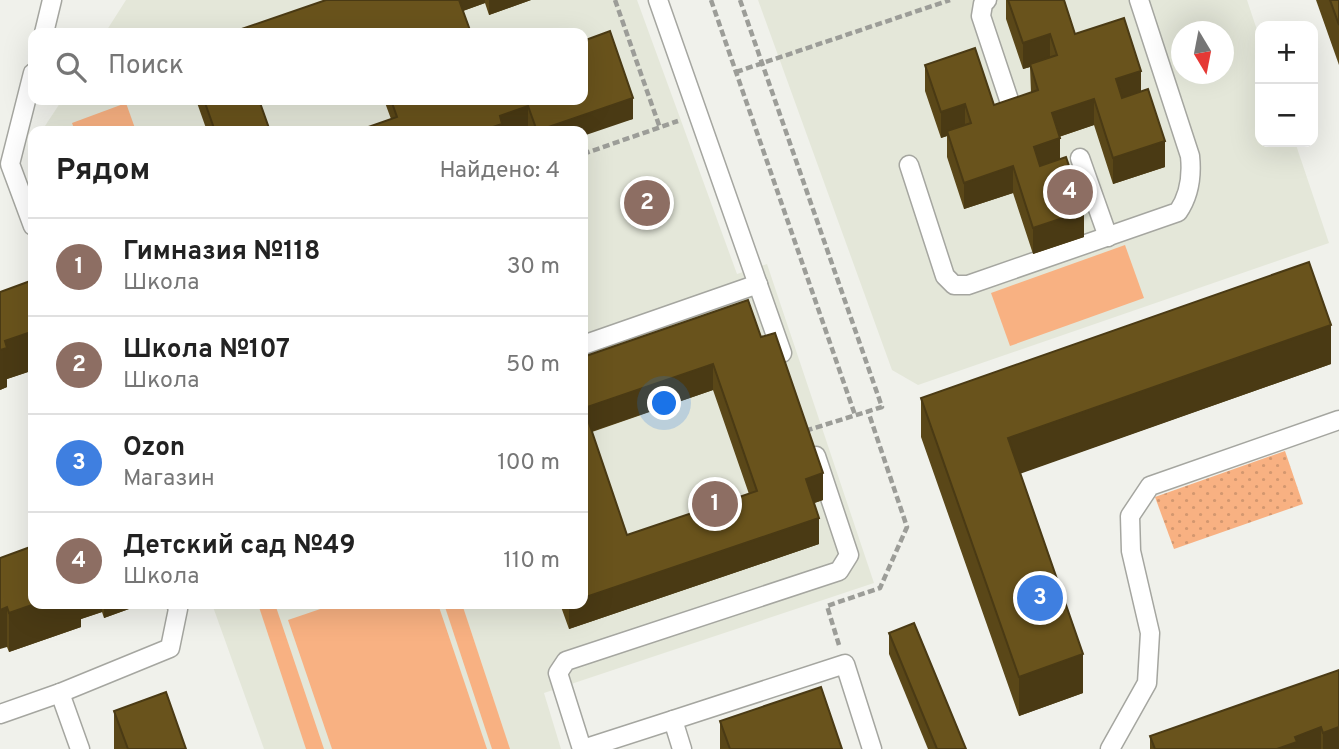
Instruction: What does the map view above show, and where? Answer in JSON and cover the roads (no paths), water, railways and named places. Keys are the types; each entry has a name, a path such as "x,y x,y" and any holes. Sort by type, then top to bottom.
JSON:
{"lane":[{"path":"45,28 52,0"},
{"path":"658,0 785,364"},
{"path":"987,0 983,4 981,16 1011,106"},
{"path":"909,165 945,276 954,285 968,285 1178,212 1184,203 1191,173 1190,156 1139,0"},
{"path":"28,90 5,166 28,215"},
{"path":"1080,158 1108,237"},
{"path":"588,343 758,284"},
{"path":"1110,749 1147,683 1150,633 1130,551 1130,516 1150,486 1339,420"},
{"path":"808,430 849,555 839,571 566,661 558,673 583,749 845,664 872,749"},
{"path":"0,714 170,649 178,609"},
{"path":"60,693 80,749"},
{"path":"673,720 682,749"}],"place":[{"name":"Детский сад №49","path":"1070,192"},
{"name":"Школа №107","path":"647,203"},
{"name":"Гимназия №118","path":"715,504"},
{"name":"Ozon","path":"1040,598"}]}
